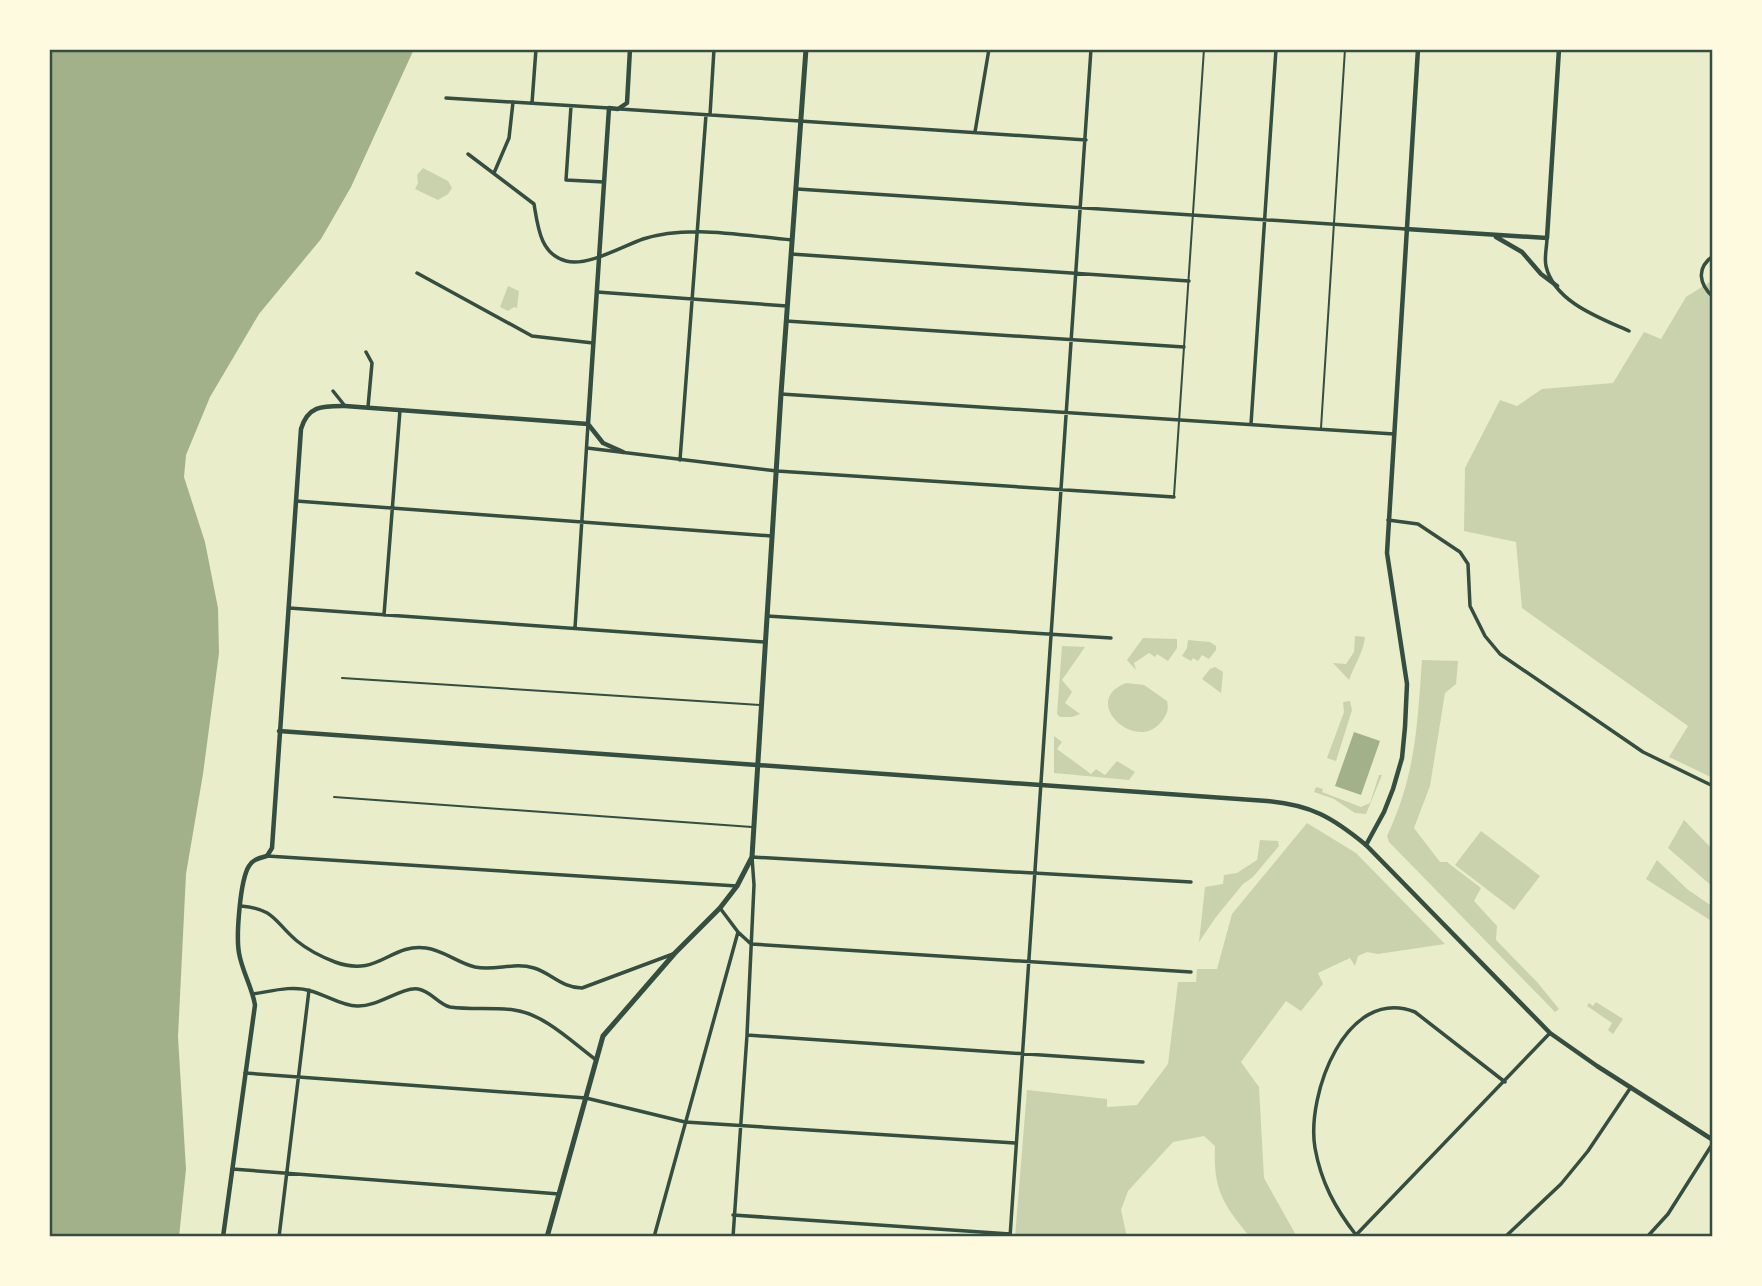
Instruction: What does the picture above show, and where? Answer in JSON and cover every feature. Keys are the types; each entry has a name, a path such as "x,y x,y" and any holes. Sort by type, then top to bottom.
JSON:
{"main road":[{"path":"547,1237 603,1036 675,953 720,908 737,886 752,857 806,49"}],"street":[{"path":"533,103 536,49"},
{"path":"618,109 627,103 630,49"},
{"path":"680,460 696,232 714,49"},
{"path":"975,132 989,49"},
{"path":"733,1215 1010,1236 1091,49"},
{"path":"1251,424 1276,49"},
{"path":"1366,845 1393,789 1402,758 1405,727 1407,684 1387,553 1418,49"},
{"path":"1557,286 1546,266 1559,49"},
{"path":"446,98 1086,140"},
{"path":"494,173 509,138 513,102"},
{"path":"571,106 566,180 604,182"},
{"path":"575,628 609,108"},
{"path":"468,153 534,204 538,227 548,251 570,262 599,256 645,238 696,232 792,240"},
{"path":"795,188 1547,238"},
{"path":"1492,234 1522,252 1541,274 1576,305 1629,331"},
{"path":"791,254 1189,281"},
{"path":"1713,256 1700,276 1702,286 1713,297"},
{"path":"417,273 532,336 593,343"},
{"path":"597,292 787,306"},
{"path":"786,321 1184,347"},
{"path":"366,352 372,363 368,407"},
{"path":"333,391 345,406"},
{"path":"781,394 1394,433"},
{"path":"267,856 272,848 303,420 313,409 320,406 345,406 588,424 603,443 624,452"},
{"path":"384,615 400,410"},
{"path":"587,447 777,471 1174,497"},
{"path":"296,500 772,536"},
{"path":"1388,520 1418,524 1460,552 1468,564 1470,606 1485,636 1500,654 1643,752 1713,786"},
{"path":"289,608 765,642"},
{"path":"767,616 1111,638"},
{"path":"279,731 1286,803 1326,815 1366,845 1550,1033 1713,1141 1668,1214 1647,1237"},
{"path":"223,1237 255,1005 238,948 238,918 247,869 257,859 267,856 737,886"},
{"path":"733,1237 747,1035 754,885 752,857 1191,882"},
{"path":"241,906 258,908 275,918 311,951 336,963 359,968 406,949 429,948 476,967 533,967 561,983 582,988 675,953"},
{"path":"720,908 751,944 1191,972"},
{"path":"654,1237 738,932"},
{"path":"253,994 293,988 309,990 355,1006 376,1004 418,989 429,993 446,1006 464,1009 485,1006 517,1010 536,1016 595,1059"},
{"path":"279,1237 309,990"},
{"path":"1505,1082 1423,1017 1403,1007 1388,1006 1376,1009 1357,1022 1328,1064 1319,1088 1313,1117 1315,1147 1324,1184 1356,1235 1505,1082 1550,1033"},
{"path":"747,1035 1143,1062"},
{"path":"245,1073 586,1098 685,1122 1016,1143"},
{"path":"1505,1237 1561,1184 1588,1151 1631,1087"},
{"path":"232,1169 559,1194"}],"lane":[{"path":"1174,497 1204,49"},
{"path":"1321,429 1345,49"},
{"path":"342,678 761,705"},
{"path":"334,797 754,827"}],"shaded area":[{"path":"49,49 414,49 351,187 321,239 259,314 210,397 186,455 184,477 205,542 218,608 219,653 186,874 178,1037 186,1169 179,1237 49,1237"},
{"path":"423,168 448,181 452,188 448,194 438,200 415,189 418,183 417,175"},
{"path":"1713,280 1713,778 1669,757 1688,726 1522,608 1516,542 1464,531 1465,468 1500,400 1517,406 1542,389 1613,383 1644,332 1661,339 1686,297"},
{"path":"508,286 519,291 517,308 508,311 500,307"},
{"path":"1355,636 1365,637 1361,654 1349,680 1333,663 1346,664 1354,652"},
{"path":"1143,638 1177,639 1177,648 1168,661 1157,654 1155,657 1149,653 1134,663 1136,670 1127,660"},
{"path":"1188,640 1210,642 1216,646 1216,650 1209,659 1202,655 1198,661 1193,658 1191,661 1182,656"},
{"path":"1062,646 1085,647 1062,680 1072,692 1065,703 1080,714 1072,717 1060,717 1057,714"},
{"path":"1422,660 1458,661 1456,684 1445,693 1430,786 1414,828 1440,862 1447,862 1481,888 1474,901 1497,926 1496,940 1537,982 1559,1009 1555,1012 1389,842 1387,836 1404,792 1414,750"},
{"path":"1215,667 1223,672 1221,693 1202,679"},
{"path":"1126,683 1144,685 1167,701 1168,710 1165,717 1150,730 1138,732 1127,728 1116,721 1110,712 1108,701 1113,691"},
{"path":"1350,701 1352,710 1336,761 1327,758 1344,712 1343,702"},
{"path":"1354,732 1380,741 1361,795 1335,786"},
{"path":"1054,736 1062,742 1057,749 1091,774 1096,769 1105,775 1117,761 1135,772 1129,780 1054,773"},
{"path":"1379,775 1382,775 1366,814 1355,813 1334,799 1314,792 1316,787 1323,789 1322,792 1361,807 1370,803"},
{"path":"1684,820 1713,850 1713,887 1668,848"},
{"path":"1307,823 1356,853 1445,944 1378,954 1367,952 1358,956 1355,966 1350,958 1318,973 1323,984 1301,1011 1286,1001 1241,1062 1259,1087 1264,1178 1297,1237 1250,1237 1222,1196 1216,1174 1215,1146 1204,1136 1173,1142 1128,1191 1121,1210 1127,1237 1015,1237 1027,1090 1107,1099 1107,1107 1137,1105 1168,1064 1178,982 1196,982 1197,969 1217,969 1232,914"},
{"path":"1481,831 1540,876 1514,910 1455,865"},
{"path":"1260,840 1278,841 1279,846 1253,877 1243,884 1199,942 1205,887 1223,884 1224,875 1237,873 1257,860"},
{"path":"1657,860 1687,889 1713,907 1713,922 1646,879"},
{"path":"1596,1002 1623,1019 1613,1034 1608,1030 1612,1023 1587,1006 1589,1003 1593,1006"}]}
